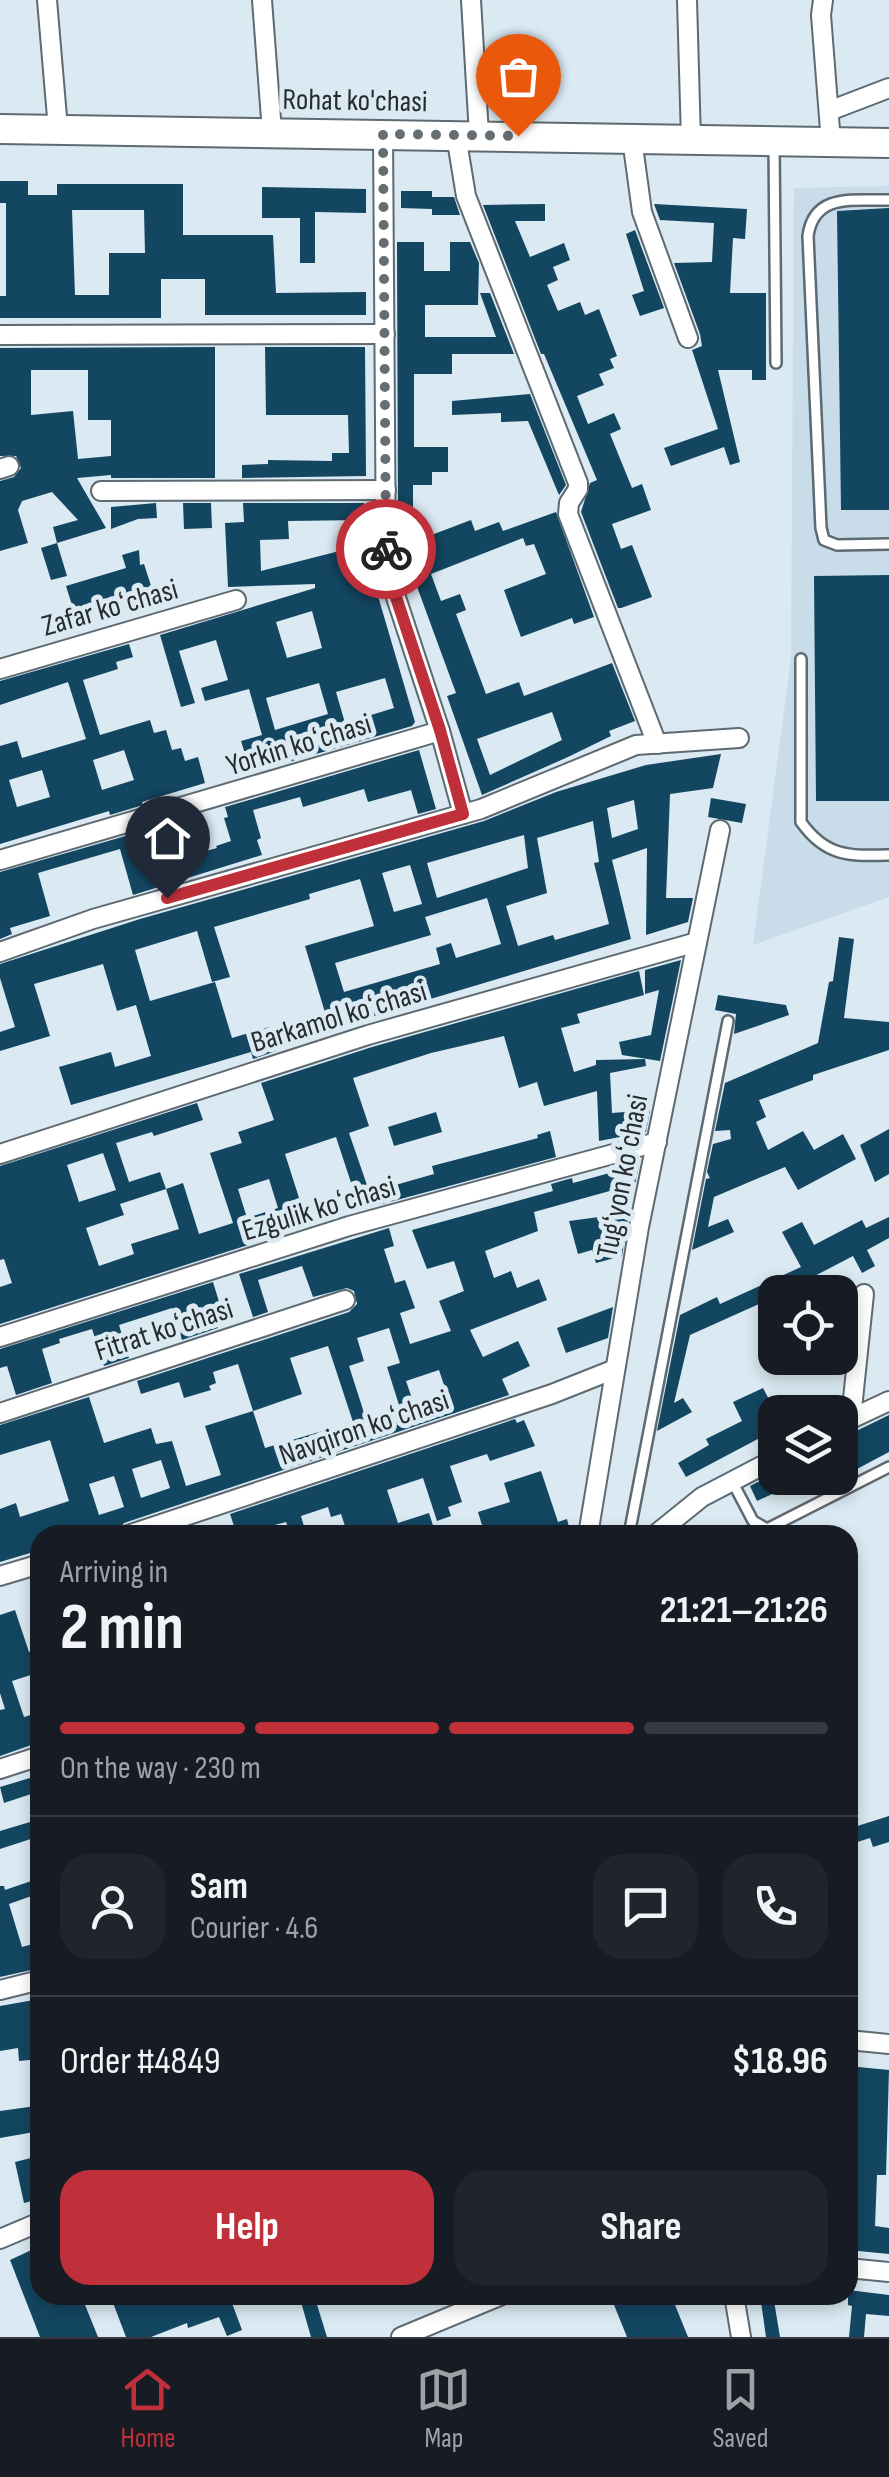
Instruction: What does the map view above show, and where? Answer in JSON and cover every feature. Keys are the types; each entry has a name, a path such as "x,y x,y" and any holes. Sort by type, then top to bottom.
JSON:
{"main road":[{"name":"Rohat ko'chasi","path":"0,128 889,143"}],"street":[{"path":"46,0 58,129"},
{"path":"262,0 272,132"},
{"path":"471,0 466,196 578,483 568,503 568,514 657,744"},
{"path":"687,0 690,140"},
{"path":"823,0 831,143"},
{"path":"828,111 889,88"},
{"path":"383,134 386,567 440,730 463,814"},
{"path":"632,139 642,212 688,338"},
{"path":"0,335 385,334"},
{"path":"101,491 386,490"},
{"name":"Zafar koʻchasi","path":"0,669 236,600"},
{"name":"Yorkin koʻchasi","path":"0,860 440,730"},
{"path":"0,952 93,919 463,814 636,745 739,738"},
{"name":"Tugʻyon koʻchasi","path":"590,1525 657,1142 720,830"},
{"name":"Barkamol koʻchasi","path":"0,1154 368,1035 698,942"},
{"name":"Ezgulik koʻchasi","path":"0,1338 349,1226 657,1142"},
{"path":"850,1395 864,1294"},
{"name":"Fitrat koʻchasi","path":"0,1413 345,1300"},
{"name":"Navqiron koʻchasi","path":"158,1525 552,1394 615,1368"},
{"path":"858,1415 889,1401"},
{"path":"667,1525 702,1497 758,1467"},
{"path":"0,1576 30,1567"},
{"path":"0,1769 30,1759"},
{"path":"0,1990 30,1982"},
{"path":"858,2041 889,2044"},
{"path":"0,2239 30,2226"},
{"path":"858,2269 889,2272"},
{"path":"400,2337 478,2305"},
{"path":"735,2305 739,2336"}],"lane":[{"path":"774,142 776,363"},
{"path":"889,200 836,201 810,221 808,236 820,528 824,540 836,545 889,544"},
{"path":"801,660 801,822 814,840 834,851 854,856 889,855"},
{"path":"631,1525 728,1021"},
{"path":"775,1525 889,1466"},
{"path":"732,1481 754,1521 760,1525"}],"shaded area":[{"path":"889,186 889,897 753,945 791,659 794,188"}],"building":[{"path":"0,181 28,181 28,195 57,195 57,184 183,184 183,235 273,235 276,293 366,292 366,315 205,315 205,279 161,279 161,318 0,318 0,296 6,296 6,203 0,203","holes":["72,210 144,210 145,253 109,253 109,295 75,295"]},
{"path":"262,187 366,189 366,213 315,212 315,263 300,263 300,218 262,218"},
{"path":"401,191 432,191 432,197 454,197 460,215 432,215 432,209 401,208"},
{"path":"545,204 545,221 515,221 530,257 564,243 570,260 553,267 558,280 547,285 558,311 580,302 585,315 599,309 617,356 610,359 614,368 599,374 604,385 577,396 588,424 614,413 621,429 610,434 632,488 642,484 651,510 612,524 621,549 632,545 652,597 621,608 581,512 590,483 597,480 541,354 483,205"},
{"path":"654,204 747,209 745,239 733,238 730,293 766,293 766,380 752,380 752,370 718,370 740,462 730,465 724,447 671,466 664,448 718,429 692,350 702,346 700,334 674,263 712,262 714,223 660,220"},
{"path":"889,208 889,510 841,510 837,211"},
{"path":"635,230 664,308 640,316 632,295 644,291 626,234"},
{"path":"397,242 424,242 424,271 450,271 450,242 470,242 479,263 478,305 425,305 425,337 496,337 480,293 490,293 514,354 452,354 452,374 414,374 414,447 448,447 448,472 432,472 432,485 413,485 413,520 398,520"},
{"path":"215,347 215,478 77,478 106,528 57,543 53,527 78,520 52,492 22,501 18,510 28,543 0,551 0,481 14,477 21,468 16,456 0,456 0,348","holes":["31,370 88,370 88,420 111,420 111,456 78,459 73,411 31,415"]},
{"path":"265,347 365,347 366,476 242,478 242,465 268,464 268,460 332,461 332,453 349,453 348,415 266,415"},
{"path":"530,394 566,485 559,495 528,421 501,422 501,413 452,415 452,401"},
{"path":"156,503 157,518 138,519 111,529 111,507"},
{"path":"183,503 211,503 212,528 184,529"},
{"path":"243,503 364,503 364,520 288,521 289,539 260,540 261,571 363,545 415,722 412,726 251,773 241,741 262,735 249,689 205,701 201,688 228,680 216,640 179,651 195,703 181,707 160,635 315,588 315,584 228,587 225,523 244,522","holes":["312,611 322,648 287,658 276,622","385,678 394,708 345,723 336,692","319,683 328,714 275,730 266,698"]},
{"path":"556,512 594,617 574,624 572,618 521,637 504,590 546,574 534,544 526,546 523,538 431,574 441,601 460,594 466,610 456,614 486,694 519,682 524,696 612,663 635,721 609,731 611,736 568,757 482,795 447,696 456,693 398,535 413,530 413,542 471,520 475,531 499,522 503,531","holes":["552,712 562,740 490,775 477,739"]},
{"path":"57,543 67,576 51,580 41,548"},
{"path":"139,550 140,565 144,564 154,595 76,618 66,586 126,568 122,555"},
{"path":"889,575 889,801 816,801 814,576"},
{"path":"129,644 133,657 116,662 118,669 83,680 100,735 150,720 154,733 166,730 172,750 181,748 185,761 198,757 205,783 110,815 109,811 0,844 0,746 17,741 22,758 86,739 68,682 0,705 0,681","holes":["124,750 134,780 102,790 93,760","42,770 50,797 17,807 9,780"]},
{"path":"419,750 436,809 418,814 411,790 368,802 364,789 303,807 300,797 253,810 262,855 133,895 120,849 38,873 50,916 10,928 12,934 0,939 0,872 164,825 174,860 217,848 231,841 225,807"},
{"path":"721,754 713,788 670,794 666,898 693,898 688,922 646,935 647,848 612,860 631,939 330,1029 305,946 374,926 360,879 309,894 310,899 214,927 230,977 212,982 197,931 135,950 150,1001 215,982 232,1038 269,1027 276,1051 253,1059 251,1052 71,1105 59,1067 111,1052 115,1067 151,1056 136,1005 117,1011 103,964 34,984 50,1036 0,1051 0,1032 15,1027 0,978 0,964 140,919 484,821 556,792 646,765","holes":["634,800 638,829 612,838 607,808","593,821 599,862 594,863 609,924 518,946 506,906 547,893 537,838","524,835 528,868 437,898 427,863","410,865 422,904 394,912 382,873","487,898 501,944 456,958 451,943 436,948 440,964 344,992 335,963 431,935 425,917"]},
{"path":"711,798 746,804 742,823 708,817"},
{"path":"839,937 854,939 844,1018 889,1022 889,1050 813,1075 813,1080 759,1100 766,1117 756,1122 768,1150 803,1131 814,1150 843,1134 856,1159 798,1190 785,1167 714,1197 708,1227 728,1219 734,1232 692,1250 706,1179 710,1178 707,1172 713,1144 731,1139 730,1130 715,1131 725,1083 818,1043"},
{"path":"681,960 660,1061 622,1055 619,1042 651,1035 659,990 645,994 645,970"},
{"path":"639,971 644,995 577,1014 580,1023 561,1028 574,1072 596,1065 596,1060 645,1059 646,1066 610,1073 612,1113 650,1110 646,1132 599,1141 597,1091 544,1106 537,1082 519,1088 504,1036 431,1053 353,1078 369,1126 349,1133 368,1188 377,1185 378,1190 434,1174 432,1166 538,1138 537,1135 550,1131 556,1157 360,1210 336,1137 285,1154 308,1226 0,1324 0,1287 12,1283 4,1259 0,1260 0,1166 197,1103 203,1120 116,1143 129,1182 160,1172 166,1189 183,1183 199,1234 233,1223 210,1153 242,1143 238,1132 274,1120 261,1083","holes":["103,1153 116,1190 79,1202 67,1165","269,1179 278,1208 247,1218 238,1189","166,1189 179,1229 131,1244 134,1254 99,1266 86,1228 124,1215 120,1204"]},
{"path":"718,995 786,1005 789,1015 734,1034 736,1014 715,1010"},
{"path":"436,1112 442,1132 394,1146 388,1127"},
{"path":"889,1129 889,1174 875,1182 860,1145"},
{"path":"639,1165 635,1184 534,1212 538,1231 485,1251 494,1278 511,1271 517,1288 539,1279 547,1300 470,1330 483,1357 518,1341 530,1366 502,1379 509,1395 123,1525 30,1525 30,1553 0,1562 0,1509 16,1503 20,1517 69,1501 50,1440 0,1455 0,1425 89,1397 104,1443 151,1428 156,1444 172,1441 186,1486 221,1475 205,1426 253,1411 238,1364 213,1372 216,1383 209,1386 211,1390 184,1398 179,1382 141,1394 137,1381 349,1312 357,1304 354,1291 347,1288 313,1297 302,1266 258,1280 268,1312 253,1317 239,1274 389,1228 394,1246 384,1249 395,1283 405,1280 415,1308 400,1313 410,1344 451,1331 439,1301 464,1291 454,1261 427,1269 412,1230 553,1191 551,1184 572,1178 573,1183","holes":["389,1328 400,1363 387,1367 400,1408 366,1419 349,1366 364,1361 357,1338","328,1346 353,1422 265,1448 253,1411 302,1394 290,1358","439,1370 449,1400 416,1410 406,1381","161,1460 170,1488 141,1498 132,1469","114,1476 124,1507 99,1515 89,1484"]},
{"path":"629,1213 622,1256 596,1263 592,1250 578,1254 569,1221"},
{"path":"889,1217 889,1238 867,1250 875,1266 862,1273 853,1256 817,1275 783,1275 801,1267 782,1232 802,1222 814,1245 862,1220 866,1228"},
{"path":"213,1282 220,1305 212,1307 218,1328 182,1340 172,1308 119,1325 129,1358 104,1366 92,1329 59,1339 60,1343 42,1349 52,1383 16,1395 7,1366 0,1368 0,1349"},
{"path":"758,1287 758,1304 690,1335 674,1403 683,1398 692,1412 657,1431 680,1315 717,1297 720,1304"},
{"path":"613,1307 608,1338 566,1353 557,1328"},
{"path":"763,1388 767,1395 758,1395 758,1439 686,1477 678,1463 709,1445 706,1439 742,1421 733,1402"},
{"path":"889,1415 889,1452 858,1468 858,1430"},
{"path":"515,1419 517,1423 524,1420 535,1446 490,1461 487,1454 450,1466 462,1502 448,1507 451,1516 437,1521 423,1478 387,1490 398,1523 429,1513 433,1525 345,1525 341,1514 331,1517 328,1507 301,1516 304,1525 234,1525 230,1514"},
{"path":"541,1471 558,1522 567,1519 568,1525 482,1525 478,1512 510,1502 504,1483"},
{"path":"758,1482 758,1495 770,1495 757,1501 750,1486"},
{"path":"15,1610 30,1652 30,1675 12,1681 24,1717 30,1715 30,1746 0,1756 0,1710 5,1709 0,1693 0,1615"},
{"path":"30,1778 30,1794 4,1803 0,1787"},
{"path":"889,1816 889,1842 873,1847 870,1838 858,1842 858,1826"},
{"path":"30,1822 30,1839 0,1849 0,1831"},
{"path":"30,1881 30,1897 9,1904 22,1947 30,1945 30,1970 0,1977 0,1886 5,1890"},
{"path":"30,2001 30,2060 19,2061 18,2048 0,2051 0,2006"},
{"path":"858,2067 889,2070 886,2175 877,2175 875,2226 889,2228 889,2254 858,2251"},
{"path":"30,2107 30,2133 0,2138 0,2111"},
{"path":"30,2158 30,2202 24,2203 15,2162"},
{"path":"30,2251 30,2305 85,2305 98,2337 40,2337 10,2260"},
{"path":"858,2291 889,2295 889,2316 866,2314 864,2337 849,2337 852,2306 848,2305 858,2305"},
{"path":"114,2305 233,2305 242,2330 227,2336 219,2317 188,2328 187,2323 151,2337 126,2337"},
{"path":"302,2305 317,2305 327,2337 311,2337"},
{"path":"614,2305 675,2305 688,2337 627,2337"},
{"path":"761,2305 775,2305 780,2337 766,2337"}],"way so far":[{"path":"386,549 383,134 518,136"}],"route":[{"path":"167,898 463,814 440,730 386,567 386,549"}]}
